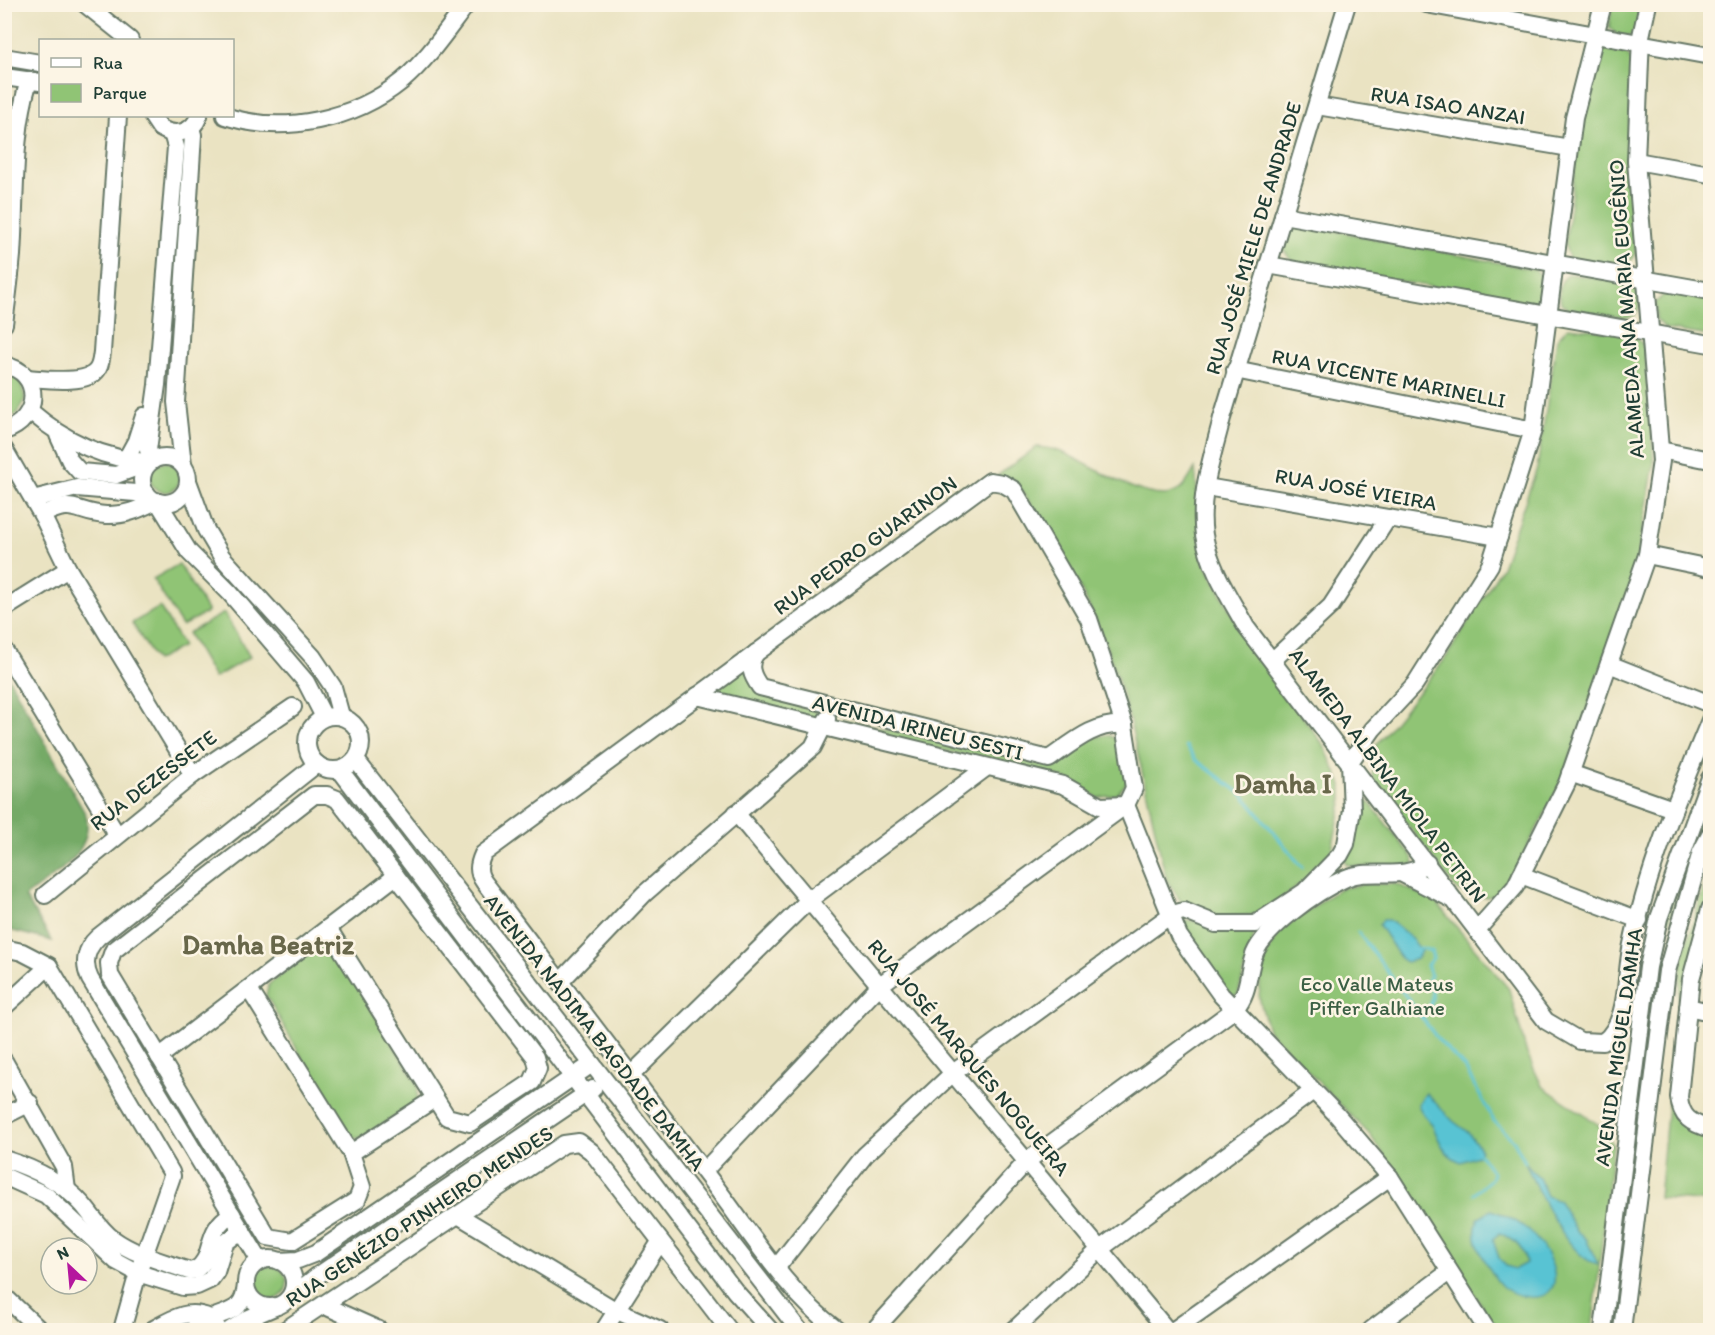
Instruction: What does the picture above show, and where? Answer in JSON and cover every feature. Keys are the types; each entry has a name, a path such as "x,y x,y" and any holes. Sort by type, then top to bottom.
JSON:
{"street":[{"path":"85,4 129,39"},
{"path":"228,117 247,123 279,126 307,123 374,100 402,81 467,4"},
{"name":"RUA JOSÉ MIELE DE ANDRADE","path":"1206,487 1235,370 1347,4"},
{"path":"1425,4 1710,56"},
{"path":"777,1267 865,1155 953,1073 1172,914 1184,911 1216,924 1255,924 1304,892 1340,855 1346,844 1352,810 1350,762 1372,729 1414,684 1490,565 1533,430 1574,118 1597,36 1603,4"},
{"name":"ALAMEDA ANA MARIA EUGÊNIO","path":"1477,930 1515,887 1570,773 1647,555 1660,461 1636,161 1641,44 1648,4"},
{"path":"4,57 39,63"},
{"path":"4,76 35,81 22,102 16,138 12,255 4,324"},
{"name":"RUA ISAO ANZAI","path":"1317,106 1570,148"},
{"path":"4,117 16,138"},
{"path":"27,378 80,379 93,375 99,367 102,352 118,117"},
{"path":"153,117 160,128 172,134 176,147 156,385 148,450 150,462 142,479 189,552 230,593 306,682 324,717"},
{"path":"172,134 195,122"},
{"path":"33,499 77,488 174,501 186,489 186,473 176,402 195,122"},
{"path":"1636,161 1710,174"},
{"path":"1283,215 1710,291"},
{"path":"1268,265 1710,344"},
{"path":"4,365 20,371 27,378 33,394 30,411 20,424 4,430"},
{"name":"RUA VICENTE MARINELLI","path":"1235,370 1533,430"},
{"path":"125,494 124,467 136,441 148,400 156,385"},
{"path":"30,411 58,435 124,467"},
{"path":"58,435 74,468 97,473 169,457 186,473 206,530 222,557 313,657 333,687 341,716"},
{"path":"4,449 42,515 68,569 193,775"},
{"path":"1660,450 1710,460"},
{"name":"RUA PEDRO GUARINON","path":"560,982 479,875 479,864 483,854 990,481 1002,483 1014,490 1089,619 1124,725"},
{"name":"RUA JOSÉ VIEIRA","path":"1206,487 1499,537"},
{"name":"ALAMEDA ALBINA MIOLA PETRIN","path":"1206,487 1204,535 1211,559 1246,627 1274,660 1546,1021 1580,1041 1603,1042 1613,1035 1619,1023 1631,948 1639,920"},
{"path":"42,515 68,505 104,515 122,514 133,512 153,499"},
{"path":"1274,660 1331,606 1388,518"},
{"path":"1647,555 1710,568"},
{"path":"4,609 68,569"},
{"path":"4,650 117,835"},
{"name":"AVENIDA IRINEU SESTI","path":"756,653 751,659 751,669 760,687 1049,759 1092,730 1110,724 1124,725"},
{"path":"1609,664 1710,704"},
{"name":"AVENIDA IRINEU SESTI","path":"698,696 1063,785 1100,806 1126,805"},
{"path":"832,705 824,728 813,747 644,894 560,982 810,1311 837,1330"},
{"name":"RUA DEZESSETE","path":"45,895 193,775 293,707"},
{"path":"341,716 350,720 361,734 362,743 356,760 340,770 332,770 316,764 307,748 307,739 310,730 324,717 341,716"},
{"path":"1521,874 1639,920 1673,809 1710,720"},
{"path":"704,1171 880,985 1126,805 1134,788 1124,725"},
{"name":"AVENIDA NADIMA BAGDADE DAMHA","path":"356,760 799,1330"},
{"path":"260,1261 90,979 86,968 86,957 98,937 316,764"},
{"path":"631,1075 809,900 987,767"},
{"name":"AVENIDA NADIMA BAGDADE DAMHA","path":"340,770 735,1291 770,1330"},
{"path":"1570,773 1673,809"},
{"name":"AVENIDA MIGUEL DAMHA","path":"1603,1330 1650,959 1659,918 1710,778"},
{"path":"249,989 351,1153 362,1187 357,1200 292,1241 268,1238 110,975 109,963 113,951 314,795 327,795 336,799 535,1057 538,1068 532,1082 470,1123 447,1117 328,928"},
{"path":"1126,805 1179,936 1221,995 1336,1114 1390,1178 1487,1330"},
{"name":"RUA JOSÉ MARQUES NOGUEIRA","path":"736,813 1167,1330"},
{"name":"AVENIDA MIGUEL DAMHA","path":"1622,1330 1667,971 1701,852 1710,835"},
{"path":"874,1330 1027,1161 1235,1009 1249,987 1253,957 1264,938 1277,924 1335,883 1351,876 1411,873 1426,863"},
{"path":"1400,873 1454,900"},
{"path":"159,1057 396,876"},
{"path":"1710,909 1691,979 1679,1097 1683,1115 1691,1123 1710,1129"},
{"path":"4,948 22,951 49,966 171,1172 172,1176 144,1254 122,1330"},
{"path":"4,1006 49,966"},
{"path":"1688,1007 1710,1012"},
{"path":"4,1061 30,1103 66,1172 67,1190"},
{"path":"192,1330 215,1324 236,1309 242,1300 250,1270 260,1261 298,1260 316,1253 592,1064"},
{"path":"230,1330 249,1318 284,1302 393,1224 605,1081"},
{"path":"1014,1330 1100,1249 1313,1091"},
{"path":"351,1153 434,1099"},
{"path":"4,1116 30,1103"},
{"name":"RUA GENÉZIO PINHEIRO MENDES","path":"285,1330 564,1144 579,1142 592,1152 660,1242"},
{"path":"469,1147 481,1164"},
{"path":"4,1159 43,1174 67,1190 111,1238 135,1253 144,1254 189,1271 198,1277"},
{"path":"4,1176 46,1195 69,1215 102,1251 138,1273 183,1287 198,1277 216,1272 227,1240 242,1230"},
{"path":"1174,1330 1390,1178"},
{"path":"381,1207 393,1224"},
{"path":"198,1277 216,1226 232,1214"},
{"path":"458,1215 615,1310 660,1330"},
{"path":"604,1330 660,1242 729,1330"},
{"path":"246,1284 252,1298 258,1304 265,1306 284,1302 294,1286 294,1278 286,1264 279,1261"},
{"path":"1371,1330 1449,1272"},
{"path":"4,1296 40,1330"},
{"path":"324,1305 379,1330"},
{"path":"152,1330 184,1314 195,1313 215,1324"}],"green space":[{"path":"1612,5 1643,5 1634,36 1617,36 1609,27"},
{"path":"1610,47 1620,48 1633,61 1627,159 1636,253 1627,265 1616,266 1569,258 1565,246 1581,119 1599,54"},
{"path":"1300,224 1536,270 1544,281 1543,293 1539,302 1523,303 1297,263 1290,259 1283,249 1285,235"},
{"path":"1570,274 1627,283 1637,288 1640,306 1634,316 1626,318 1571,310 1561,303 1559,294 1561,283"},
{"path":"1675,289 1710,296 1710,336 1666,329 1656,319 1656,302 1667,292"},
{"path":"1568,327 1633,334 1645,347 1654,465 1635,571 1562,781 1503,893 1485,897 1474,896 1457,890 1372,778 1376,745 1445,659 1502,567 1537,468 1557,339"},
{"path":"4,372 20,380 25,398 17,414 5,419"},
{"path":"1037,447 1061,452 1131,487 1159,495 1179,490 1195,468 1203,559 1249,646 1323,744 1342,785 1342,803 1331,854 1321,867 1282,899 1254,915 1221,917 1182,903 1167,881 1130,722 1115,671 1092,613 1049,532 1015,481 997,476"},
{"path":"165,462 176,466 180,477 176,488 165,492 154,488 150,477 154,466"},
{"path":"179,564 208,612 182,626 153,579"},
{"path":"160,607 183,646 156,661 132,623"},
{"path":"224,613 250,657 214,678 188,633"},
{"path":"745,668 763,695 818,712 820,716 813,718 720,692 717,688"},
{"path":"5,671 86,815 87,829 78,853 59,872 25,897 52,941 5,929"},
{"path":"842,719 1048,766 1094,737 1108,735 1121,741 1128,781 1117,794 1098,798 1076,783 1048,773 840,728"},
{"path":"1710,788 1710,810 1690,855 1659,954 1618,1330 1609,1330 1625,1226 1653,955"},
{"path":"1369,802 1413,858 1414,864 1359,867 1346,864 1344,857 1356,832 1360,804"},
{"path":"1710,868 1710,895 1699,930 1676,1099 1710,1136 1710,1202 1659,1198 1682,958"},
{"name":"Eco Valle Mateus Piffer Galhiane","path":"1364,884 1396,884 1433,899 1509,989 1527,1054 1542,1086 1599,1125 1613,1146 1592,1330 1497,1330 1415,1200 1370,1135 1268,1030 1259,997 1262,963 1280,931 1339,889"},
{"path":"1188,920 1251,930 1254,935 1238,995 1231,996 1225,993 1181,925"},
{"path":"318,947 336,952 418,1085 417,1103 361,1138 353,1138 344,1131 266,995 269,984"},
{"path":"270,1266 282,1271 287,1283 282,1295 270,1300 258,1295 253,1283 258,1271"}],"water":[{"path":"1383,920 1388,920 1397,926 1415,943 1421,951 1417,959 1406,962 1401,959 1379,925"},
{"path":"1426,1093 1453,1121 1469,1133 1481,1150 1477,1156 1461,1162 1447,1152 1418,1104"},
{"path":"1525,1162 1539,1178 1547,1196 1559,1201 1578,1233 1586,1239 1598,1264 1587,1260 1565,1237 1545,1204"},
{"path":"1491,1210 1511,1218 1534,1236 1546,1252 1554,1272 1554,1285 1548,1293 1528,1297 1514,1293 1500,1285 1478,1247 1476,1229 1479,1217","holes":["1499,1233 1517,1244 1525,1257 1526,1263 1515,1269 1506,1266 1499,1258 1493,1240"]}],"waterway":[{"path":"1186,746 1196,760 1243,795 1302,867"},
{"path":"1358,932 1440,1042 1465,1068 1494,1121 1514,1141 1525,1162"},
{"path":"1420,948 1431,951 1433,958 1427,965 1431,976 1428,979 1432,990 1432,1000 1422,1018"},
{"path":"1474,1194 1491,1179 1493,1173 1479,1153"}],"district":[{"name":"Damha I","path":"1283,783"},
{"name":"Damha Beatriz","path":"268,944"}]}
